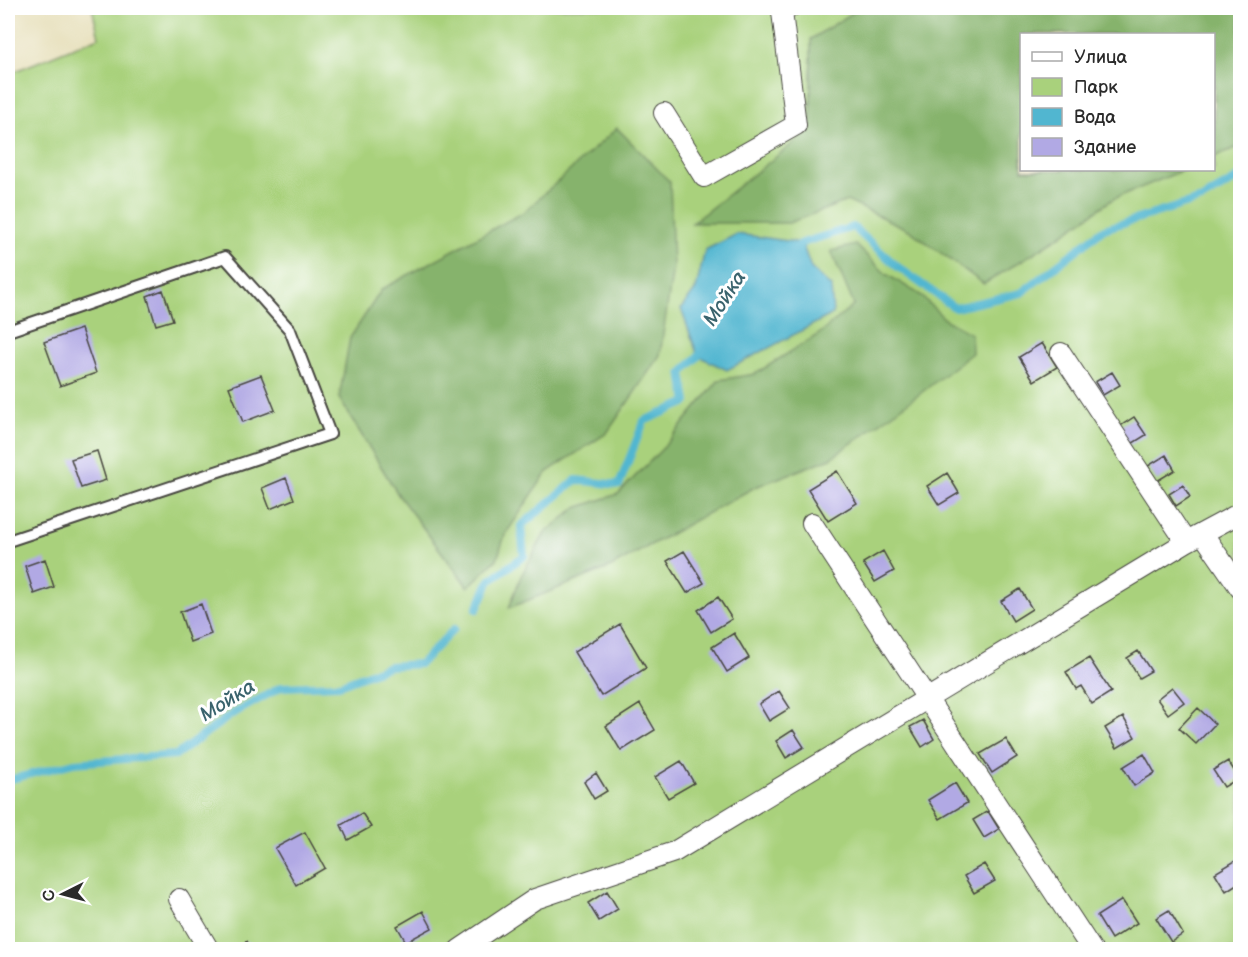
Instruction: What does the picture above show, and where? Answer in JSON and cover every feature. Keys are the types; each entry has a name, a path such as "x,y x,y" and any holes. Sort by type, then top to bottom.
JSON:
{"street":[{"path":"664,112 704,177 796,125 782,12 789,8"},
{"path":"1061,353 1194,538 1240,588"},
{"path":"459,950 535,899 674,852 1194,538 1240,513"},
{"path":"812,523 1092,950"},
{"path":"179,899 209,950"}],"lane":[{"path":"8,331 225,257 290,330 330,434 8,541"}],"green space":[{"path":"92,8 1240,8 1240,949 8,950 8,74 99,37"},
{"path":"860,8 1240,8 1240,146 1215,157 1215,33 1020,33 1020,171 1182,171 1113,199 1056,239 984,284 909,230 847,201 789,223 692,223 811,129 811,39"},
{"path":"617,128 670,182 673,267 660,355 607,433 547,472 505,535 497,559 468,587 399,496 339,398 350,338 382,289 524,212"},
{"path":"856,245 886,274 919,294 946,320 971,334 972,353 831,458 755,487 611,567 509,608 521,576 545,533 576,508 618,494 662,449 719,380 755,374 819,334 854,305 831,251"}],"water":[{"path":"737,234 802,243 811,268 831,287 833,314 727,370 698,356 681,309 696,289 705,250"}],"building":[{"path":"163,290 173,320 156,325 147,296"},
{"path":"81,329 96,373 60,386 44,342"},
{"path":"1042,343 1057,367 1034,381 1019,357"},
{"path":"1112,372 1120,385 1103,395 1095,382"},
{"path":"261,375 275,410 243,422 229,387"},
{"path":"1134,417 1146,435 1130,445 1119,427"},
{"path":"97,451 106,480 81,488 71,459"},
{"path":"1166,455 1175,470 1157,481 1148,466"},
{"path":"837,471 857,503 828,521 808,489"},
{"path":"947,473 959,493 939,505 927,486"},
{"path":"286,478 294,499 270,509 262,488"},
{"path":"1183,485 1190,497 1176,506 1169,494"},
{"path":"684,551 704,583 687,593 667,561"},
{"path":"883,551 894,571 875,582 863,563"},
{"path":"45,559 54,587 34,594 25,566"},
{"path":"1020,589 1032,609 1013,621 1001,601"},
{"path":"718,597 732,619 711,632 698,610"},
{"path":"201,604 211,634 190,642 180,612"},
{"path":"620,624 646,668 601,696 574,652"},
{"path":"734,633 749,658 727,672 712,647"},
{"path":"1138,651 1151,671 1139,678 1127,658"},
{"path":"1089,658 1111,692 1092,704 1081,686 1076,689 1066,672"},
{"path":"1172,687 1184,702 1168,714 1157,699"},
{"path":"779,691 790,708 769,721 759,704"},
{"path":"640,704 655,730 621,751 606,726"},
{"path":"1198,708 1215,724 1196,744 1179,728"},
{"path":"1123,717 1135,737 1117,748 1105,728"},
{"path":"923,720 934,739 922,747 910,727"},
{"path":"793,730 804,747 786,758 776,741"},
{"path":"1006,739 1017,757 992,773 980,754"},
{"path":"1144,754 1155,773 1134,786 1123,767"},
{"path":"681,761 694,783 668,798 655,777"},
{"path":"1228,761 1239,778 1224,787 1213,770"},
{"path":"596,773 607,791 594,799 584,782"},
{"path":"955,783 967,803 940,819 928,800"},
{"path":"988,811 999,829 984,838 973,820"},
{"path":"362,813 371,827 348,840 341,825"},
{"path":"305,832 325,868 296,885 275,848"},
{"path":"1240,858 1240,882 1226,891 1215,873"},
{"path":"984,864 995,881 974,893 964,876"},
{"path":"607,891 618,909 599,921 588,903"},
{"path":"1122,900 1137,923 1111,939 1097,916"},
{"path":"1169,910 1183,934 1171,942 1156,918"},
{"path":"423,911 432,928 406,942 397,926"},
{"path":"247,941 252,950 232,950"}],"waterway":[{"name":"Мойка","path":"793,249 802,243 853,227 898,267 955,308 1021,293 1104,229 1202,199 1240,177"},
{"name":"Мойка","path":"477,609 490,580 524,556 521,526 576,480 619,485 644,421 687,402 682,373 704,350"},
{"name":"Мойка","path":"8,780 74,763 176,755 231,715 281,687 339,685 389,666 420,664 454,629"}]}
